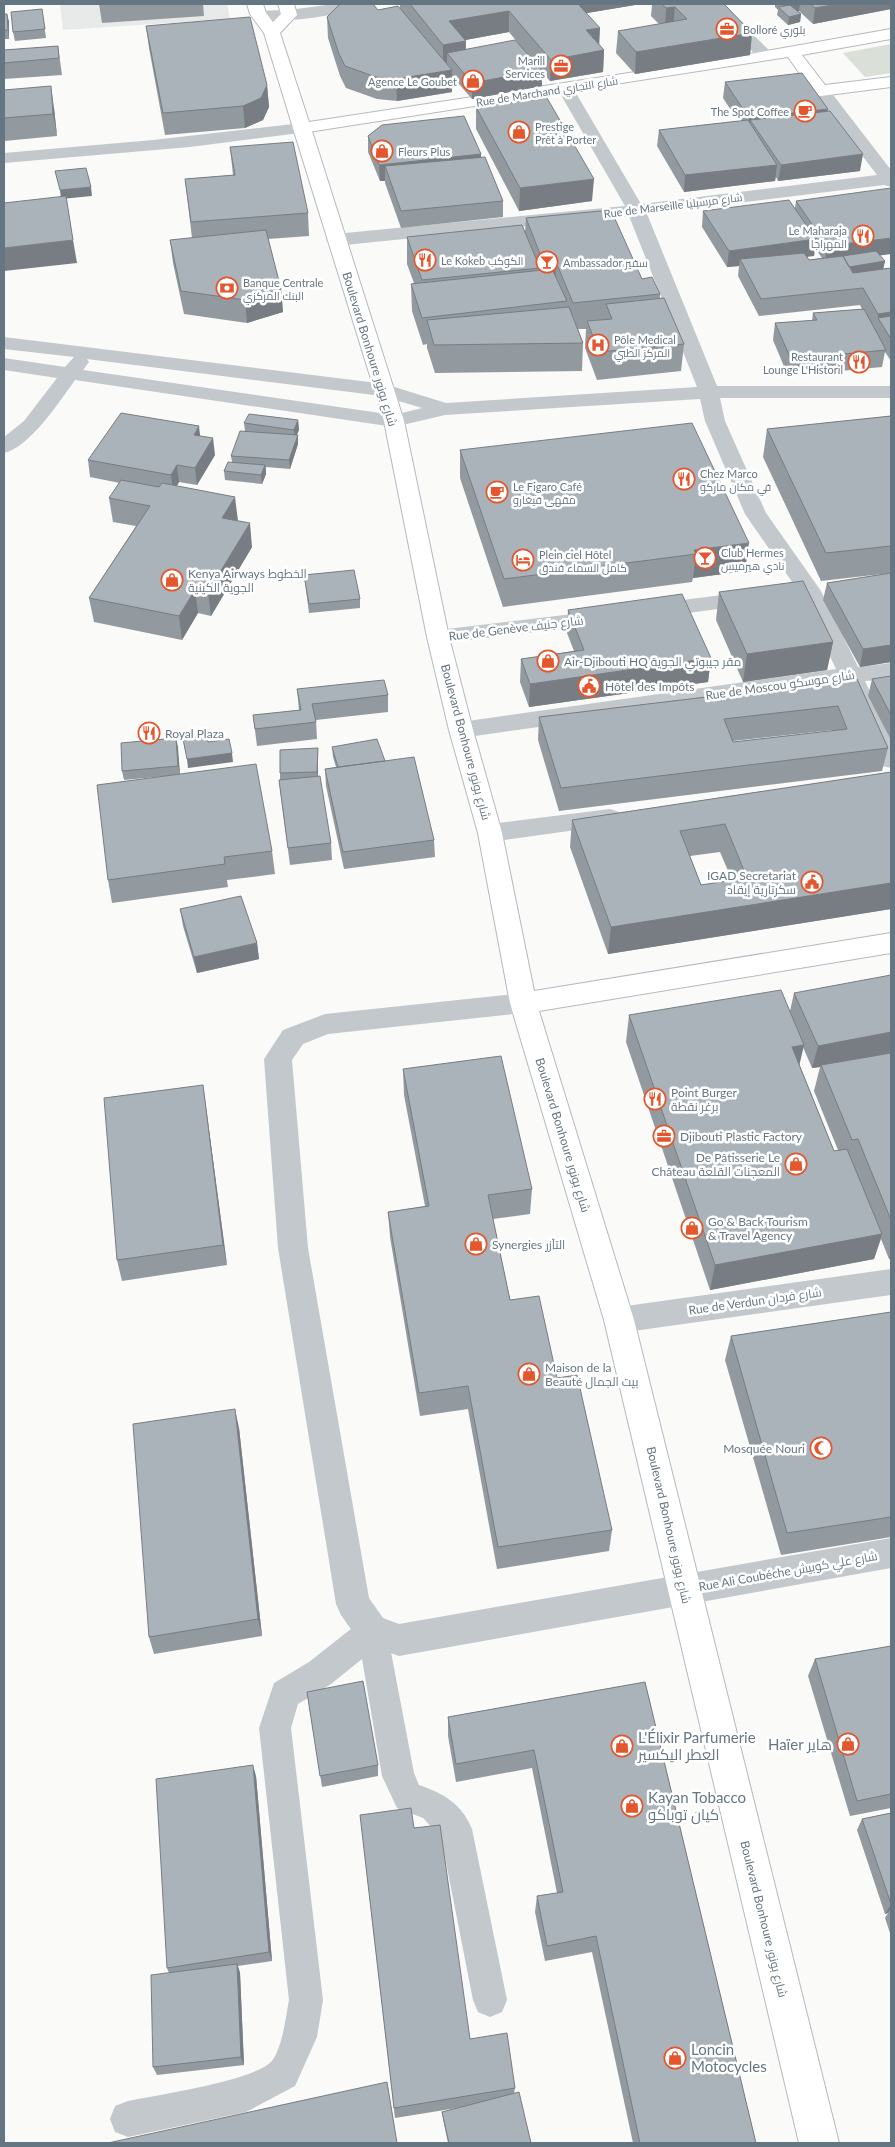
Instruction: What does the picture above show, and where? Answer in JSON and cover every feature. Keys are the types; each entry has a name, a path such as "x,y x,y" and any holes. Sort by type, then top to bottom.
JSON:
{"main road":[{"path":"256,9 272,32 288,9"},
{"name":"Boulevard Bonhoure شارع بونور","path":"272,32 394,421 438,638 490,833 524,1003 620,1320 819,2143"},
{"name":"Rue de Marchand شارع التجاري","path":"302,128 792,52 891,34"},
{"path":"792,52 821,91 891,82"},
{"path":"524,1003 891,943"}],"street":[{"path":"256,9 365,4"},
{"path":"712,4 766,56"},
{"path":"565,88 636,210 708,392 718,429 756,514 799,592 851,675 891,760"},
{"path":"821,91 891,180"},
{"path":"4,158 108,151 216,140 302,128"},
{"name":"Rue de Marseille شارع مرسيليا","path":"336,240 636,210 891,180"},
{"path":"4,343 385,390 445,409"},
{"path":"5,365 32,346"},
{"path":"4,447 31,425 86,353"},
{"path":"5,365 394,421 445,409 708,392 891,392"},
{"name":"Rue de Genève شارع جنيف","path":"438,638 799,592"},
{"name":"Rue de Moscou شارع موسكو","path":"461,730 891,671"},
{"path":"490,833 637,814"},
{"path":"372,1631 353,1604 293,1248 278,1059 293,1037 325,1024 524,1003"},
{"name":"Rue de Verdun شارع فردان","path":"620,1320 891,1282"},
{"name":"Rue Ali Coubéche شارع علي كوبيش","path":"372,1631 399,1640 891,1553"}],"lane":[{"path":"128,2119 246,2094 283,2074 300,2037 306,2000 275,1728 285,1694 320,1673 372,1631 398,1776 408,1797 433,1806 456,1829 490,2000"}],"shaded area":[{"path":"60,4 227,4 230,19 63,30"},
{"path":"891,44 891,73 865,77 843,53"}],"building":[{"path":"342,4 373,4 378,10 398,6 452,70 396,79 376,77 345,66 327,17"},
{"path":"410,4 578,4 600,28 586,30 604,50 551,60 509,11 449,21 466,41 443,45"},
{"path":"662,4 724,4 752,33 636,52 618,31 687,19 675,7 666,8"},
{"path":"811,4 838,4 815,8"},
{"path":"790,5 801,14 789,17 778,7"},
{"path":"42,9 45,29 13,32 11,12"},
{"path":"4,14 7,14 8,30 4,30"},
{"path":"250,17 267,85 261,98 243,106 163,113 146,26"},
{"path":"515,40 542,70 472,83 447,53"},
{"path":"58,46 59,58 4,63 4,50"},
{"path":"802,73 828,109 749,118 725,82"},
{"path":"51,86 53,114 4,118 4,90"},
{"path":"547,98 594,179 520,188 476,107"},
{"path":"830,111 863,154 781,165 750,120"},
{"path":"464,116 481,154 379,165 368,136 382,125"},
{"path":"748,120 777,165 685,175 659,130"},
{"path":"293,142 308,213 191,222 185,179 235,175 230,147"},
{"path":"485,157 503,201 401,211 385,166"},
{"path":"86,168 91,187 60,190 55,171"},
{"path":"891,188 891,238 827,246 796,201"},
{"path":"66,196 73,240 4,248 4,203"},
{"path":"789,200 816,239 729,251 703,211"},
{"path":"611,210 642,279 652,277 660,294 573,303 556,262 544,264 526,218"},
{"path":"522,225 540,268 422,280 407,237"},
{"path":"266,230 281,289 245,300 181,291 170,240"},
{"path":"876,251 885,261 849,267 843,256"},
{"path":"804,253 809,260 843,256 853,273 891,268 891,312 878,314 863,288 761,299 740,259"},
{"path":"552,269 567,301 422,318 411,284"},
{"path":"664,298 684,344 599,352 587,321 612,319 606,304"},
{"path":"569,307 583,343 434,345 427,320"},
{"path":"864,309 886,350 791,359 775,323 817,320 813,313"},
{"path":"891,316 891,339 878,318"},
{"path":"121,413 199,426 194,435 213,438 195,468 177,465 171,475 88,460"},
{"path":"249,414 298,420 294,430 244,423"},
{"path":"891,416 891,546 826,553 767,429"},
{"path":"692,423 749,543 694,550 696,554 504,579 460,450"},
{"path":"240,431 298,435 289,460 231,456"},
{"path":"228,462 265,465 261,475 224,471"},
{"path":"121,480 159,487 162,483 235,497 222,518 250,523 208,592 195,590 179,616 89,598 150,506 109,498"},
{"path":"354,570 360,599 309,604 304,575"},
{"path":"891,573 891,645 863,649 827,583"},
{"path":"803,581 833,642 747,654 719,592"},
{"path":"682,594 711,658 530,684 521,659 584,650 568,610"},
{"path":"891,676 891,715 872,679"},
{"path":"857,679 888,748 561,788 539,717","holes":["838,706 847,729 733,742 724,719"]},
{"path":"384,680 388,695 312,704 316,722 255,729 253,715 301,710 297,689"},
{"path":"207,735 208,742 229,739 232,753 187,759 183,739"},
{"path":"176,738 178,766 122,771 121,743"},
{"path":"377,739 385,761 338,767 332,747"},
{"path":"318,748 317,772 280,773 280,750"},
{"path":"414,757 434,840 343,852 325,769"},
{"path":"256,764 272,851 224,857 225,864 108,880 97,785"},
{"name":"IGAD Secretariat سكرتارية إيقاد","path":"891,772 891,883 611,927 572,820","holes":["725,824 747,878 701,885 680,831"]},
{"path":"320,776 331,843 288,848 279,780"},
{"path":"241,896 257,943 194,957 180,909"},
{"path":"891,975 891,1032 818,1046 794,993"},
{"path":"781,990 804,1045 792,1047 834,1151 847,1149 882,1234 715,1265 629,1015"},
{"path":"891,1053 891,1220 858,1139 852,1140 821,1065"},
{"path":"501,1056 532,1189 488,1195 510,1300 539,1296 557,1378 577,1375 612,1530 498,1547 468,1386 419,1393 388,1212 429,1206 403,1069"},
{"path":"203,1085 223,1245 117,1260 104,1098"},
{"name":"Mosquée Nouri","path":"891,1312 891,1517 787,1533 731,1336"},
{"path":"235,1409 258,1619 149,1637 133,1424"},
{"path":"891,1646 891,1794 857,1801 815,1659"},
{"path":"363,1681 378,1765 320,1776 307,1692"},
{"path":"645,1682 756,2143 640,2143 596,1936 547,1946 537,1896 563,1892 534,1750 456,1764 448,1717"},
{"path":"253,1765 269,1952 167,1968 156,1779"},
{"path":"411,1808 414,1828 440,1825 470,2039 507,2033 515,2088 394,2108 360,1815"},
{"path":"891,1813 891,1904 862,1819"},
{"path":"237,1964 241,2057 153,2067 151,1975"},
{"path":"387,2082 397,2143 108,2143"},
{"path":"519,2092 531,2143 449,2143 442,2112"}],"place":[{"name":"Bolloré بلوري","path":"727,29"},
{"name":"Marill Services","path":"561,66"},
{"name":"Agence Le Goubet","path":"473,81"},
{"name":"The Spot Coffee","path":"805,111"},
{"name":"Prestige Prêt à Porter","path":"519,132"},
{"name":"Fleurs Plus","path":"382,151"},
{"name":"Le Maharaja المهراجا","path":"863,236"},
{"name":"Le Kokeb الكوكب","path":"425,260"},
{"name":"Ambassador سفير","path":"547,262"},
{"name":"Banque Centrale البنك المركزي","path":"227,288"},
{"name":"Pôle Medical المركز الطبي","path":"598,345"},
{"name":"Restaurant Lounge L'Historil","path":"859,362"},
{"name":"Chez Marco في مكان ماركو","path":"684,479"},
{"name":"Le Figaro Café مقهى فيغارو","path":"497,492"},
{"name":"Club Hermes نادي هيرميس","path":"705,558"},
{"name":"Plein ciel Hôtel كامل السماء فندق","path":"523,560"},
{"name":"Kenya Airways الخطوط الجوية الكينية","path":"172,580"},
{"name":"Air-Djibouti HQ مقر جيبوتي الجوية","path":"548,661"},
{"name":"Hôtel des Impôts","path":"589,686"},
{"name":"Royal Plaza","path":"149,733"},
{"name":"IGAD Secretariat سكرتارية إيقاد","path":"812,882"},
{"name":"Point Burger برغر نقطة","path":"655,1099"},
{"name":"Djibouti Plastic Factory","path":"664,1136"},
{"name":"De Pâtisserie Le Château المعجنات القلعة","path":"796,1164"},
{"name":"Go & Back Tourism & Travel Agency","path":"692,1228"},
{"name":"Synergies التآزر","path":"476,1244"},
{"name":"Maison de la Beauté بيت الجمال","path":"529,1374"},
{"name":"Mosquée Nouri","path":"821,1448"},
{"name":"Haïer هاير","path":"848,1744"},
{"name":"L'Élixir Parfumerie العطر اليكسير","path":"622,1746"},
{"name":"Kayan Tobacco كيان توباكو","path":"632,1806"},
{"name":"Loncin Motocycles","path":"675,2058"}]}
